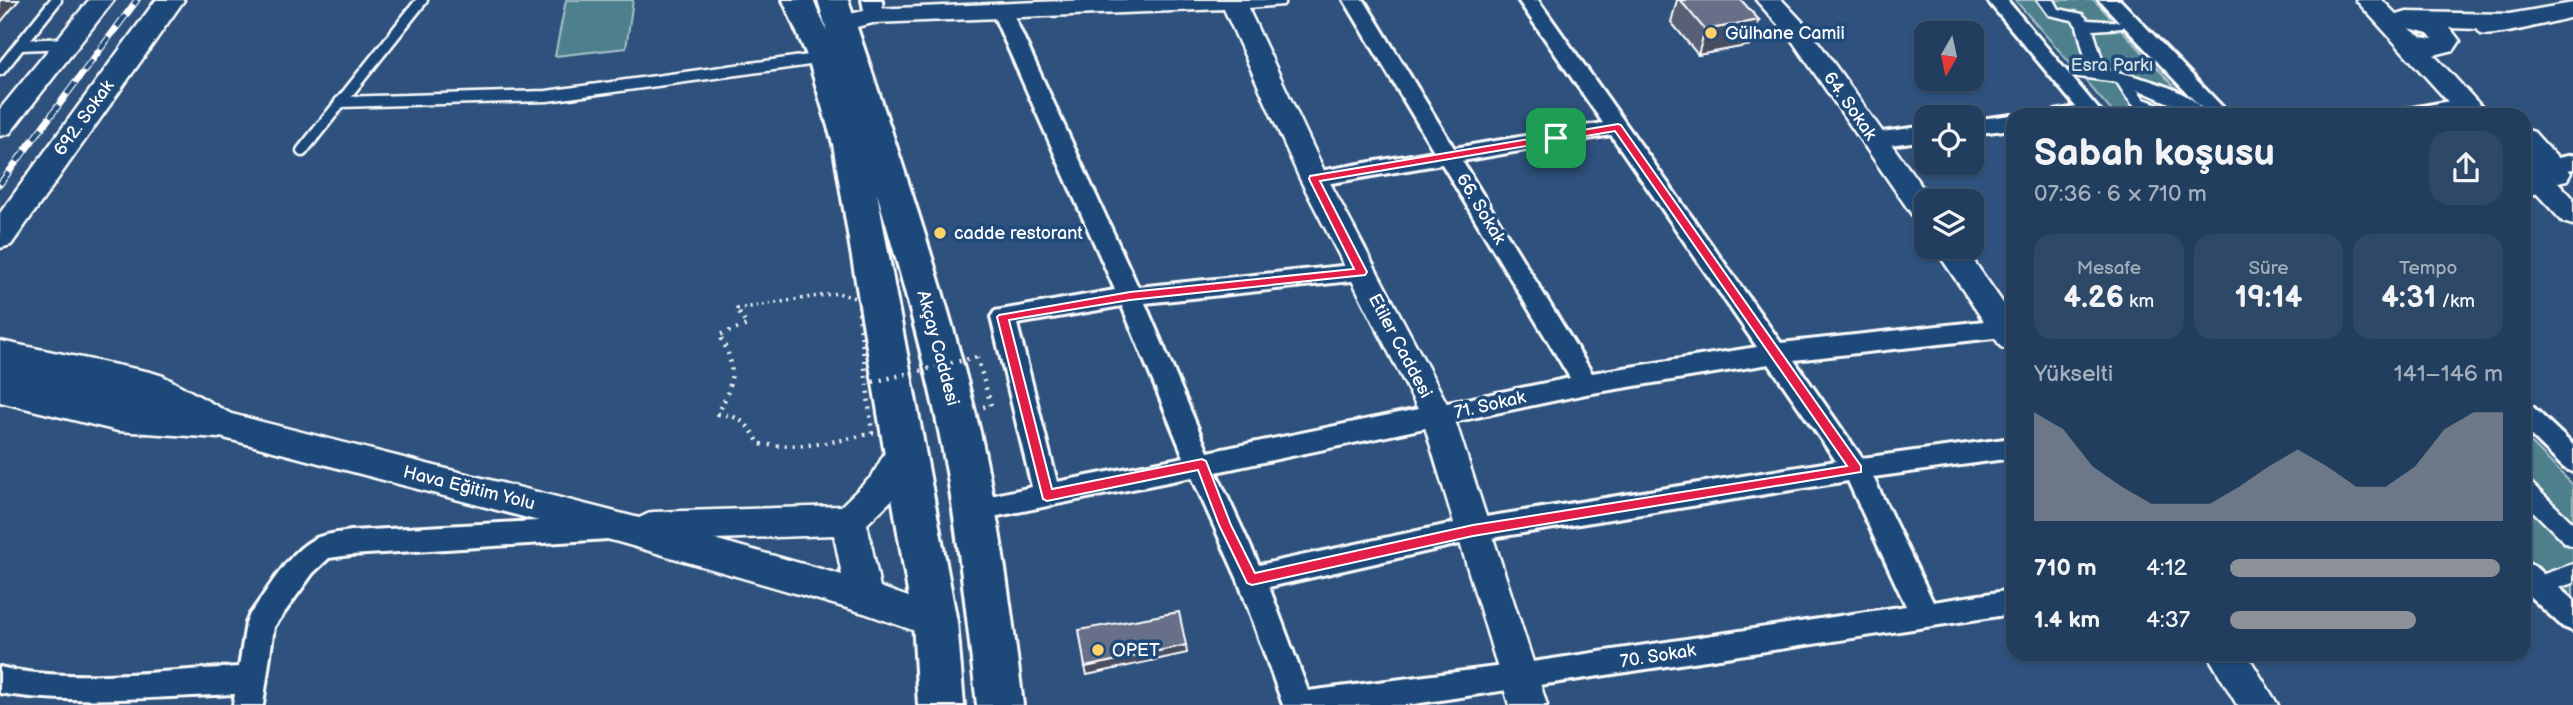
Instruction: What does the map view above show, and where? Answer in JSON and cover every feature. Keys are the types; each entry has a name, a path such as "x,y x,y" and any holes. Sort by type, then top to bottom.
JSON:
{"highway":[{"path":"798,0 824,58 852,157 935,622 941,705"},
{"name":"Akçay Caddesi","path":"855,10 952,399 985,577 1000,705"}],"main road":[{"name":"692. Sokak","path":"0,237 170,0"},
{"path":"0,354 150,386 218,424"},
{"path":"0,388 118,417 218,424"}],"street":[{"path":"0,127 102,0"},
{"path":"855,10 1002,12 1274,0"},
{"name":"66. Sokak","path":"1354,0 1586,384"},
{"path":"1528,0 1856,469 1925,615"},
{"name":"64. Sokak","path":"1768,0 1800,34 1914,197"},
{"path":"1997,0 2087,108"},
{"path":"2046,0 2054,12 2077,17 2084,25 2098,73"},
{"path":"2109,0 2213,108"},
{"path":"2368,0 2410,27 2442,32 2447,41 2443,45"},
{"path":"2392,0 2471,108"},
{"name":"Etiler Caddesi","path":"1232,1 1314,179 1438,417 1523,691"},
{"path":"2410,27 2509,22 2573,10"},
{"path":"1002,12 1130,296 1202,464 1225,525 1252,579 1301,705"},
{"path":"2443,45 2509,22"},
{"path":"2084,25 2117,25"},
{"path":"2443,45 2457,68 2494,108"},
{"path":"2077,72 2122,77 2192,106"},
{"path":"2122,77 2137,103 2151,108"},
{"path":"1984,126 2006,123"},
{"path":"1314,179 1618,127"},
{"path":"1874,140 1914,135"},
{"path":"2531,151 2573,215"},
{"path":"2543,173 2573,189"},
{"path":"1958,259 2006,325"},
{"path":"1047,495 1003,317 1130,296 1362,272"},
{"name":"71. Sokak","path":"973,510 1438,417 1586,384 1777,353 2006,331"},
{"name":"Hava Eğitim Yolu","path":"0,367 622,528 864,597 935,622"},
{"path":"2531,420 2571,456"},
{"path":"0,680 20,685 72,688 250,693 260,623 303,565 322,548 351,543 622,528 849,520 884,486 905,447"},
{"path":"1252,579 1473,530 1856,469 2006,449"},
{"path":"2531,496 2573,537"},
{"path":"849,520 864,597"},
{"path":"2531,580 2573,618"},
{"name":"70. Sokak","path":"1301,705 1523,691 1925,615 2006,603"},
{"path":"2230,661 2259,705"}],"lane":[{"path":"0,71 56,0"},
{"path":"302,151 422,0"},
{"path":"20,45 70,43"},
{"path":"340,102 547,96 824,58"}],"path":[{"path":"838,293 858,299 872,433 776,447 759,444 752,428 734,414 718,414 734,373 733,357 719,335 747,325 737,309 838,293"},
{"path":"873,382 977,357 987,390"}],"green space":[{"path":"566,0 633,0 626,48 555,56"},
{"name":"Esra Parkı","path":"2015,0 2094,0 2194,108 2109,108"},
{"path":"2531,443 2573,485 2573,599 2531,562"}],"building":[{"path":"1680,0 1741,0 1759,20 1705,30"},
{"path":"1179,612 1186,645 1085,667 1079,630"}],"railway":[{"path":"0,184 137,0"}],"place":[{"name":"Gülhane Camii","path":"1711,33"},
{"name":"cadde restorant","path":"940,233"},
{"name":"OPET","path":"1098,650"}],"route":[{"path":"1618,127 1856,469 1473,530 1252,579 1225,525 1202,464 1047,495 1003,317 1130,296 1362,272 1314,179 1556,138 1618,127"}]}
